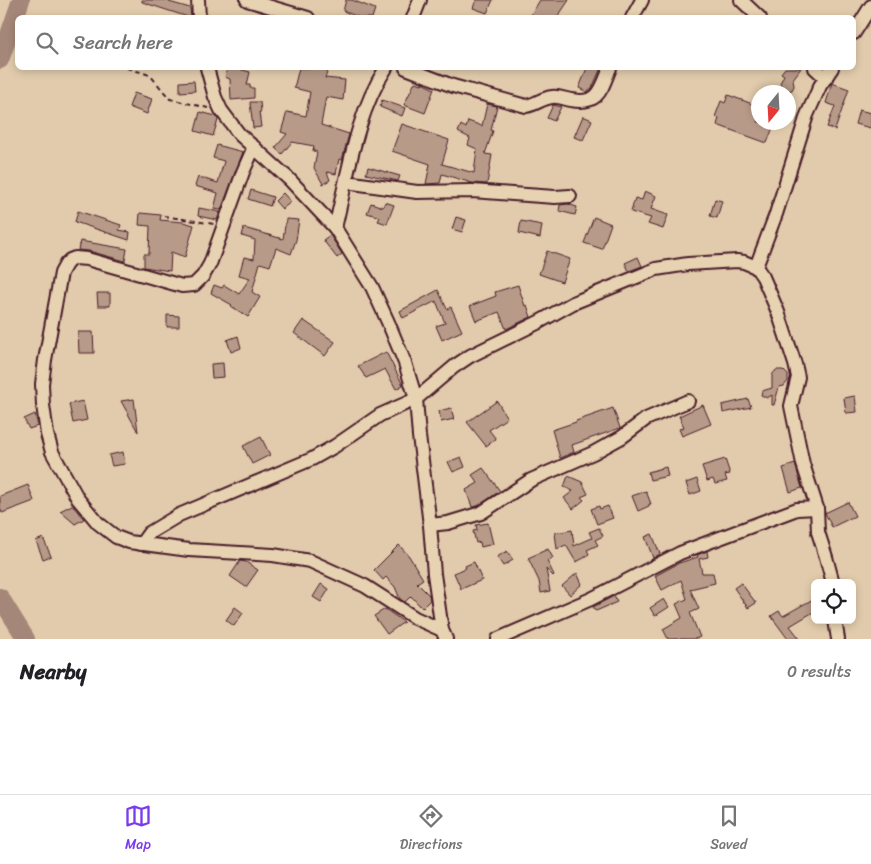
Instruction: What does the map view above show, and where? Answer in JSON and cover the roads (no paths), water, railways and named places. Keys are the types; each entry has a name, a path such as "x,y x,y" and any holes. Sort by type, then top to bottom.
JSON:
{"street":[{"path":"198,0 199,15"},
{"path":"247,0 298,15"},
{"path":"414,15 420,0"},
{"path":"634,15 642,0"},
{"path":"741,0 757,15"},
{"path":"856,30 871,6"},
{"path":"208,70 215,97 221,110 239,134 289,179 335,228 372,287 405,363 416,399 434,574 444,634"},
{"path":"335,228 361,121 373,88 385,70"},
{"path":"411,70 453,86 526,106 532,106 552,97 591,100 601,90 609,70"},
{"path":"756,267 776,214 807,115 814,98 829,72"},
{"path":"254,148 243,172 210,264 200,280 190,287 87,259 75,258 66,264 61,274 42,384 44,417 52,452 78,499 98,523 116,537 141,544 189,550 280,556 310,561 365,586 444,634"},
{"path":"346,182 417,192 472,191 570,196"},
{"path":"141,544 149,533 179,516 312,459 335,446 380,415 416,399 455,366 470,356 573,303 656,268 737,261 756,267 763,277 778,312 795,364 798,378 791,406 803,464 816,508 818,532 831,579"},
{"path":"430,525 481,513 531,480 593,453 622,437 646,419 688,402"},
{"path":"498,639 591,599 680,553 797,509 816,508"},
{"path":"836,624 838,639"}],"waterway":[{"path":"16,15 21,0"},
{"path":"0,60 15,17"},
{"path":"0,597 26,639"}]}
